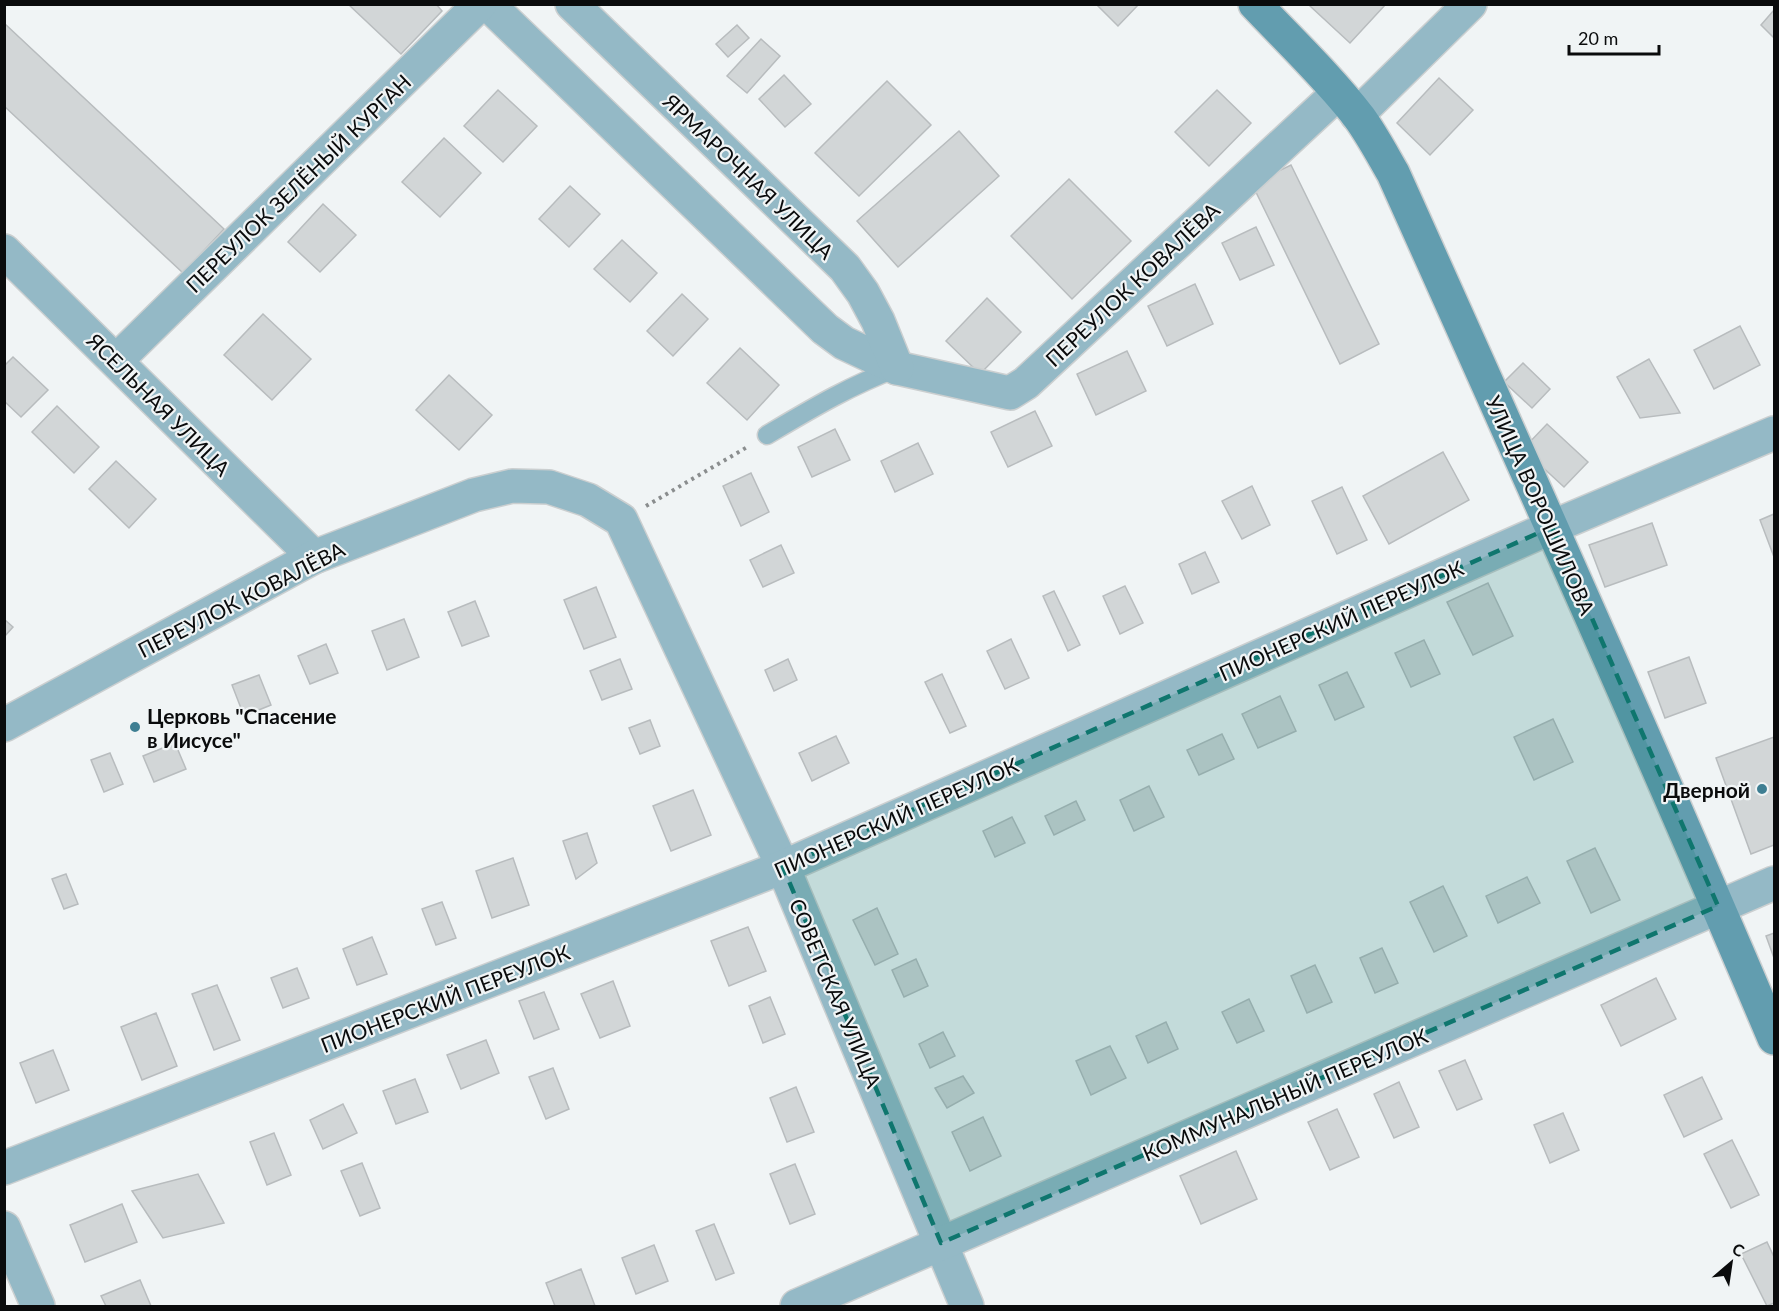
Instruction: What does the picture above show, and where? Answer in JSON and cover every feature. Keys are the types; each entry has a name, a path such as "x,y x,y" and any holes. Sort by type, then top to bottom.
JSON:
{"main road":[{"name":"УЛИЦА ВОРОШИЛОВА","path":"1255,4 1348,104 1371,135 1393,173 1552,527 1774,1038"}],"street":[{"name":"ПЕРЕУЛОК ЗЕЛЁНЫЙ КУРГАН","path":"116,361 480,4"},
{"path":"488,4 825,329 844,343 897,368"},
{"name":"ЯРМАРОЧНАЯ УЛИЦА","path":"572,4 845,268 863,293 878,321 897,368"},
{"name":"ПЕРЕУЛОК КОВАЛЁВА","path":"897,368 1010,393 1026,383 1348,104 1470,4"},
{"name":"ЯСЕЛЬНАЯ УЛИЦА","path":"4,251 314,557"},
{"name":"ПИОНЕРСКИЙ ПЕРЕУЛОК","path":"4,1168 783,867 1552,527 1774,433"},
{"name":"ПЕРЕУЛОК КОВАЛЁВА","path":"4,725 314,557 474,495 512,486 549,487 588,500 621,520"},
{"name":"СОВЕТСКАЯ УЛИЦА","path":"621,520 783,867 967,1306"},
{"name":"КОММУНАЛЬНЫЙ ПЕРЕУЛОК","path":"797,1306 1774,883"},
{"path":"4,1228 38,1306"}],"lane":[{"path":"767,435 832,396 897,368"}],"path":[{"path":"621,520 767,435"}],"highlighted area":[{"path":"1552,527 1718,906 941,1243 783,867"}],"building":[{"path":"348,4 436,4 442,11 401,54"},
{"path":"1096,4 1139,4 1118,26"},
{"path":"1312,4 1386,4 1350,43 1310,6"},
{"path":"1774,10 1774,38 1761,25"},
{"path":"4,23 224,229 183,273 4,106"},
{"path":"737,25 749,38 728,57 716,44"},
{"path":"761,39 780,56 747,93 727,76"},
{"path":"784,75 811,104 785,127 759,99"},
{"path":"1439,78 1473,110 1430,155 1397,123"},
{"path":"887,81 931,125 859,196 815,153"},
{"path":"498,90 537,126 503,162 464,126"},
{"path":"1217,90 1251,123 1209,166 1175,132"},
{"path":"959,131 999,176 898,267 857,221"},
{"path":"444,138 481,173 440,217 402,182"},
{"path":"1291,165 1379,344 1340,364 1252,184"},
{"path":"1069,179 1131,241 1072,299 1011,236"},
{"path":"570,186 600,214 569,247 539,219"},
{"path":"323,204 356,235 320,272 288,242"},
{"path":"1256,227 1274,265 1240,280 1222,243"},
{"path":"622,240 657,273 630,302 594,269"},
{"path":"1195,284 1213,324 1167,346 1148,306"},
{"path":"682,294 708,319 673,356 647,331"},
{"path":"987,298 1021,332 980,374 946,341"},
{"path":"263,314 311,359 272,400 224,355"},
{"path":"1740,326 1760,365 1714,389 1694,350"},
{"path":"740,348 779,385 747,420 707,383"},
{"path":"1127,351 1146,391 1096,415 1077,374"},
{"path":"13,357 48,390 21,417 4,401 4,366"},
{"path":"1649,359 1680,413 1640,418 1617,377"},
{"path":"1523,363 1550,389 1532,408 1504,382"},
{"path":"449,375 492,415 459,450 416,410"},
{"path":"57,406 99,447 74,473 32,432"},
{"path":"1035,411 1052,446 1008,467 991,432"},
{"path":"1547,424 1588,462 1564,487 1523,449"},
{"path":"835,429 850,460 812,477 798,447"},
{"path":"918,443 933,474 895,492 881,461"},
{"path":"1443,452 1469,500 1389,544 1363,496"},
{"path":"116,461 156,499 129,528 89,489"},
{"path":"751,473 769,512 741,526 723,486"},
{"path":"1252,486 1270,525 1242,539 1222,501"},
{"path":"1342,487 1367,540 1337,554 1312,501"},
{"path":"1774,514 1774,557 1760,520"},
{"path":"1652,523 1667,565 1605,587 1589,545"},
{"path":"781,545 794,573 763,587 750,560"},
{"path":"1205,552 1219,582 1192,594 1179,564"},
{"path":"1488,583 1513,636 1473,655 1447,602"},
{"path":"1125,586 1143,623 1120,634 1103,596"},
{"path":"596,587 616,637 584,649 564,600"},
{"path":"1054,591 1080,645 1068,651 1043,596"},
{"path":"475,601 489,636 462,646 448,612"},
{"path":"4,619 13,627 4,637"},
{"path":"404,619 419,657 387,670 372,631"},
{"path":"1011,639 1029,678 1005,689 987,651"},
{"path":"1424,640 1440,674 1411,687 1395,653"},
{"path":"326,644 338,673 310,684 298,656"},
{"path":"1689,657 1706,703 1665,718 1648,672"},
{"path":"620,659 632,689 602,700 590,671"},
{"path":"788,659 797,680 774,691 765,670"},
{"path":"1347,672 1364,707 1335,720 1319,685"},
{"path":"942,674 966,726 950,733 925,682"},
{"path":"259,675 271,705 244,716 232,685"},
{"path":"1280,696 1296,731 1258,748 1242,714"},
{"path":"1553,719 1573,762 1534,780 1514,737"},
{"path":"650,720 660,746 640,754 629,728"},
{"path":"1222,734 1234,759 1199,775 1187,750"},
{"path":"836,736 849,763 812,781 799,753"},
{"path":"1774,737 1774,845 1751,854 1716,758"},
{"path":"175,743 186,769 154,782 143,756"},
{"path":"110,753 123,784 104,792 91,760"},
{"path":"1149,786 1164,817 1134,831 1120,800"},
{"path":"693,790 711,835 671,851 653,806"},
{"path":"1076,801 1085,820 1054,835 1045,816"},
{"path":"1012,817 1025,843 995,857 983,831"},
{"path":"587,833 597,863 576,879 563,841"},
{"path":"1595,848 1620,900 1591,913 1567,861"},
{"path":"513,858 529,905 492,918 476,871"},
{"path":"66,874 78,904 64,909 52,879"},
{"path":"1527,877 1540,903 1498,923 1486,896"},
{"path":"1443,886 1467,936 1434,952 1410,902"},
{"path":"442,902 456,938 436,945 422,909"},
{"path":"877,908 898,954 875,965 853,920"},
{"path":"748,927 766,971 729,986 711,941"},
{"path":"1774,933 1774,958 1766,936"},
{"path":"372,937 387,974 357,985 343,949"},
{"path":"1382,948 1398,983 1375,993 1360,958"},
{"path":"916,959 928,986 904,997 892,970"},
{"path":"1315,965 1332,1002 1307,1013 1291,976"},
{"path":"297,968 309,998 283,1008 271,978"},
{"path":"1656,978 1676,1019 1621,1046 1601,1005"},
{"path":"613,981 630,1026 600,1038 581,994"},
{"path":"217,985 240,1040 214,1050 192,994"},
{"path":"544,992 559,1029 534,1039 519,1001"},
{"path":"770,997 785,1034 763,1043 749,1006"},
{"path":"1249,999 1264,1031 1237,1043 1222,1012"},
{"path":"156,1013 177,1066 142,1080 121,1027"},
{"path":"1166,1022 1178,1049 1148,1063 1136,1036"},
{"path":"943,1032 955,1056 930,1068 919,1044"},
{"path":"486,1040 499,1073 461,1089 447,1055"},
{"path":"1110,1046 1126,1078 1091,1095 1076,1061"},
{"path":"53,1050 69,1090 36,1103 20,1063"},
{"path":"1465,1060 1482,1099 1457,1110 1439,1071"},
{"path":"553,1068 569,1109 546,1119 529,1077"},
{"path":"963,1076 974,1093 947,1108 935,1088"},
{"path":"1702,1077 1722,1119 1684,1137 1664,1095"},
{"path":"415,1079 428,1112 396,1124 383,1091"},
{"path":"1399,1082 1419,1127 1394,1138 1374,1094"},
{"path":"796,1087 814,1132 787,1142 770,1098"},
{"path":"343,1104 357,1133 323,1149 310,1120"},
{"path":"1337,1109 1359,1157 1330,1170 1308,1122"},
{"path":"1563,1113 1579,1150 1550,1163 1534,1125"},
{"path":"983,1117 1001,1156 970,1171 952,1132"},
{"path":"274,1133 291,1175 267,1185 250,1142"},
{"path":"1732,1140 1759,1195 1731,1208 1704,1154"},
{"path":"1236,1151 1257,1199 1201,1224 1180,1176"},
{"path":"362,1163 380,1208 360,1216 341,1171"},
{"path":"795,1164 815,1214 790,1224 770,1174"},
{"path":"198,1174 224,1223 163,1238 132,1191"},
{"path":"122,1204 137,1242 85,1262 70,1225"},
{"path":"714,1224 734,1273 716,1280 696,1231"},
{"path":"1767,1242 1774,1257 1774,1303 1767,1306 1741,1254"},
{"path":"654,1245 668,1281 636,1294 622,1258"},
{"path":"581,1269 595,1306 555,1306 546,1283"},
{"path":"140,1280 151,1306 106,1306 101,1296"}],"place":[{"name":"Церковь \"Спасение в Иисусе\"","path":"135,727"},
{"name":"Дверной","path":"1762,789"}]}
